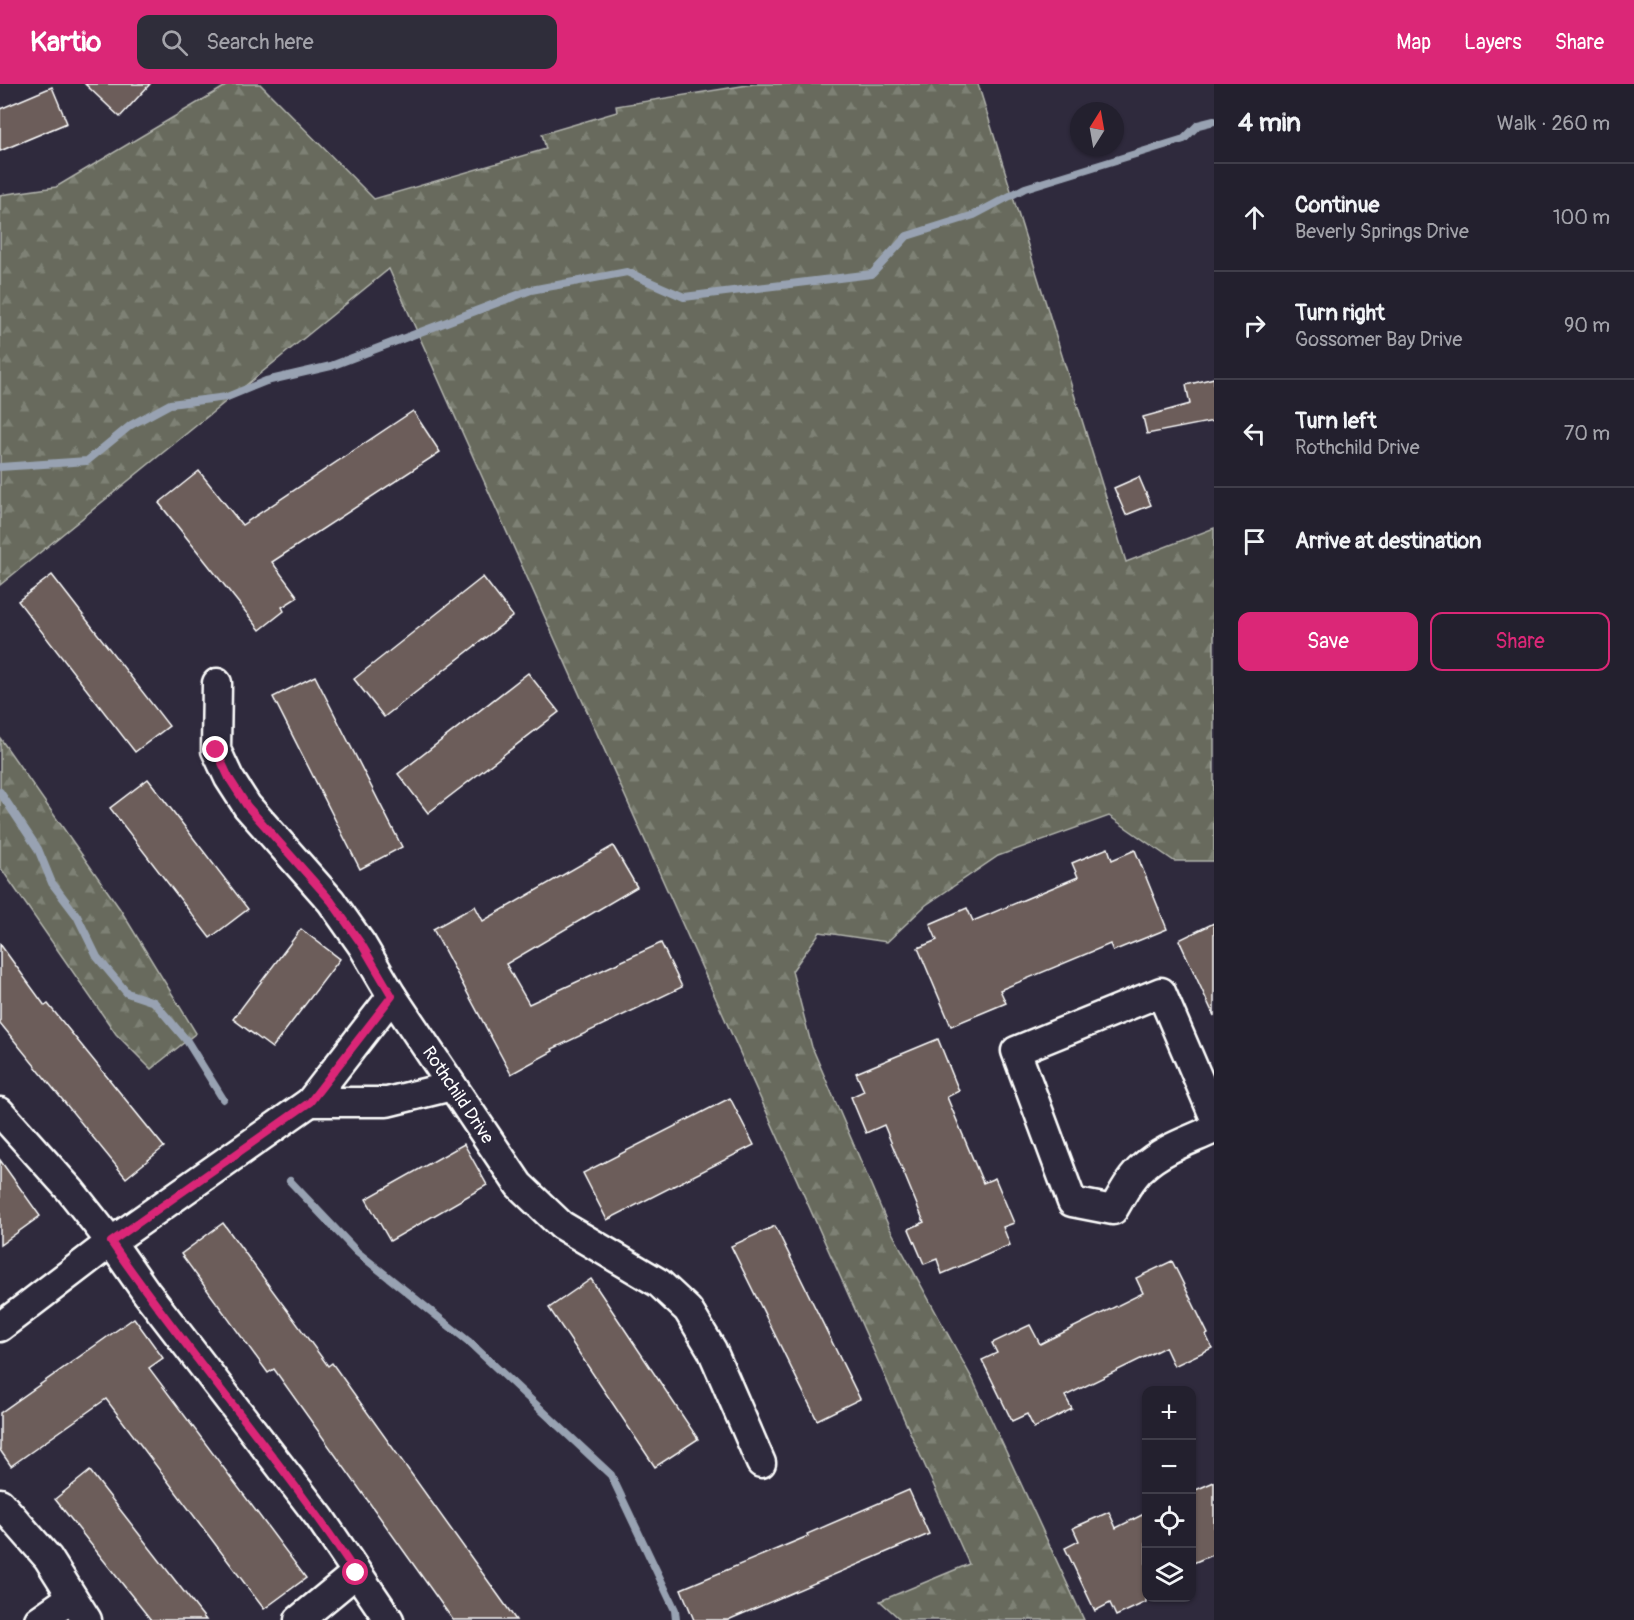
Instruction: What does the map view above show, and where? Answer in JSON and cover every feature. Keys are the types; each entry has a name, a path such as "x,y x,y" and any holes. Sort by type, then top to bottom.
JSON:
{"street":[{"name":"Rothchild Drive","path":"218,684 216,750 229,778 247,806 331,901 519,1185 561,1225 659,1283 688,1310 712,1350 760,1463"},
{"path":"1214,1116 1161,992 1016,1051 1072,1202 1113,1210 1127,1186 1143,1167 1164,1153 1214,1129"},
{"path":"0,1328 111,1242 310,1102 392,996"},
{"path":"310,1102 387,1102 452,1086"},
{"path":"0,1112 70,1191 111,1242 146,1292 320,1518 389,1620"},
{"path":"0,1503 48,1558 80,1608 39,1620"},
{"path":"299,1620 356,1573"}],"green space":[{"path":"229,84 260,84 374,199 546,149 542,134 617,112 616,106 754,84 978,84 1126,562 1214,528 1214,861 1174,861 1109,816 998,856 926,905 887,942 820,932 792,971 812,1047 889,1227 973,1380 1084,1620 901,1620 880,1601 969,1564 389,269 0,585 0,195 56,187"},
{"path":"0,738 120,909 196,1033 151,1069 116,1034 0,867"}],"building":[{"path":"85,84 150,84 120,117"},
{"path":"52,87 67,123 0,151 0,109"},
{"path":"1214,378 1214,421 1147,434 1143,417 1190,404 1186,385"},
{"path":"413,411 440,452 272,562 298,597 282,607 284,611 260,630 159,503 199,471 242,525"},
{"path":"1139,477 1151,505 1126,515 1114,488"},
{"path":"52,575 169,726 135,752 18,601"},
{"path":"483,577 513,616 384,717 354,679"},
{"path":"528,673 559,712 428,813 398,774"},
{"path":"315,676 402,847 360,869 273,697"},
{"path":"148,779 248,909 210,938 110,808"},
{"path":"613,846 637,887 506,964 529,1004 661,943 682,987 552,1049 553,1051 511,1074 433,929 475,906 483,921"},
{"path":"1108,848 1112,860 1135,850 1167,929 1113,951 1110,944 1000,990 1006,1003 951,1026 918,948 937,940 930,924 967,908 973,921 1078,877 1072,863"},
{"path":"1214,923 1214,1016 1179,940"},
{"path":"301,929 340,959 272,1048 233,1019"},
{"path":"0,944 45,1006 48,1004 164,1147 126,1178 0,1023"},
{"path":"938,1039 959,1091 947,1097 983,1183 995,1178 1014,1223 1003,1227 1010,1245 942,1274 937,1259 924,1264 909,1229 924,1222 884,1125 866,1133 851,1097 864,1091 856,1073"},
{"path":"730,1098 754,1145 607,1220 583,1173"},
{"path":"464,1144 487,1185 390,1241 366,1199"},
{"path":"0,1160 40,1216 0,1245"},
{"path":"223,1223 328,1366 332,1363 516,1620 453,1620 274,1369 268,1373 181,1254"},
{"path":"775,1226 860,1399 817,1420 731,1246"},
{"path":"1172,1261 1208,1334 1206,1335 1212,1348 1174,1366 1165,1347 1065,1396 1072,1409 1034,1428 1027,1414 1012,1421 982,1360 997,1353 992,1343 1030,1325 1040,1344 1143,1293 1136,1278"},
{"path":"591,1279 698,1439 655,1467 549,1308"},
{"path":"134,1318 163,1358 149,1368 306,1578 264,1609 106,1399 11,1466 0,1450 0,1413"},
{"path":"90,1471 206,1620 151,1620 55,1499"},
{"path":"1214,1482 1214,1554 1196,1562 1196,1494 1196,1490"},
{"path":"909,1490 929,1534 728,1620 694,1620 681,1589 808,1536 807,1534"},
{"path":"1109,1512 1116,1528 1142,1515 1142,1602 1146,1602 1116,1616 1110,1603 1095,1611 1065,1548 1079,1541 1073,1528"}],"waterway":[{"path":"0,467 87,461 131,425 170,404 227,397 266,381 331,366 531,290 627,272 684,297 872,274 907,236 974,215 1025,188 1184,139 1198,125 1214,121"},
{"path":"0,792 38,849 52,883 77,916 97,957 127,993 154,1002 187,1041 223,1099"},
{"path":"290,1181 357,1252 468,1341 611,1475 675,1610 676,1620"}],"route":[{"path":"216,750 229,778 247,806 331,901 362,945 392,996 310,1102 111,1242 146,1292 320,1518 356,1573"}]}
